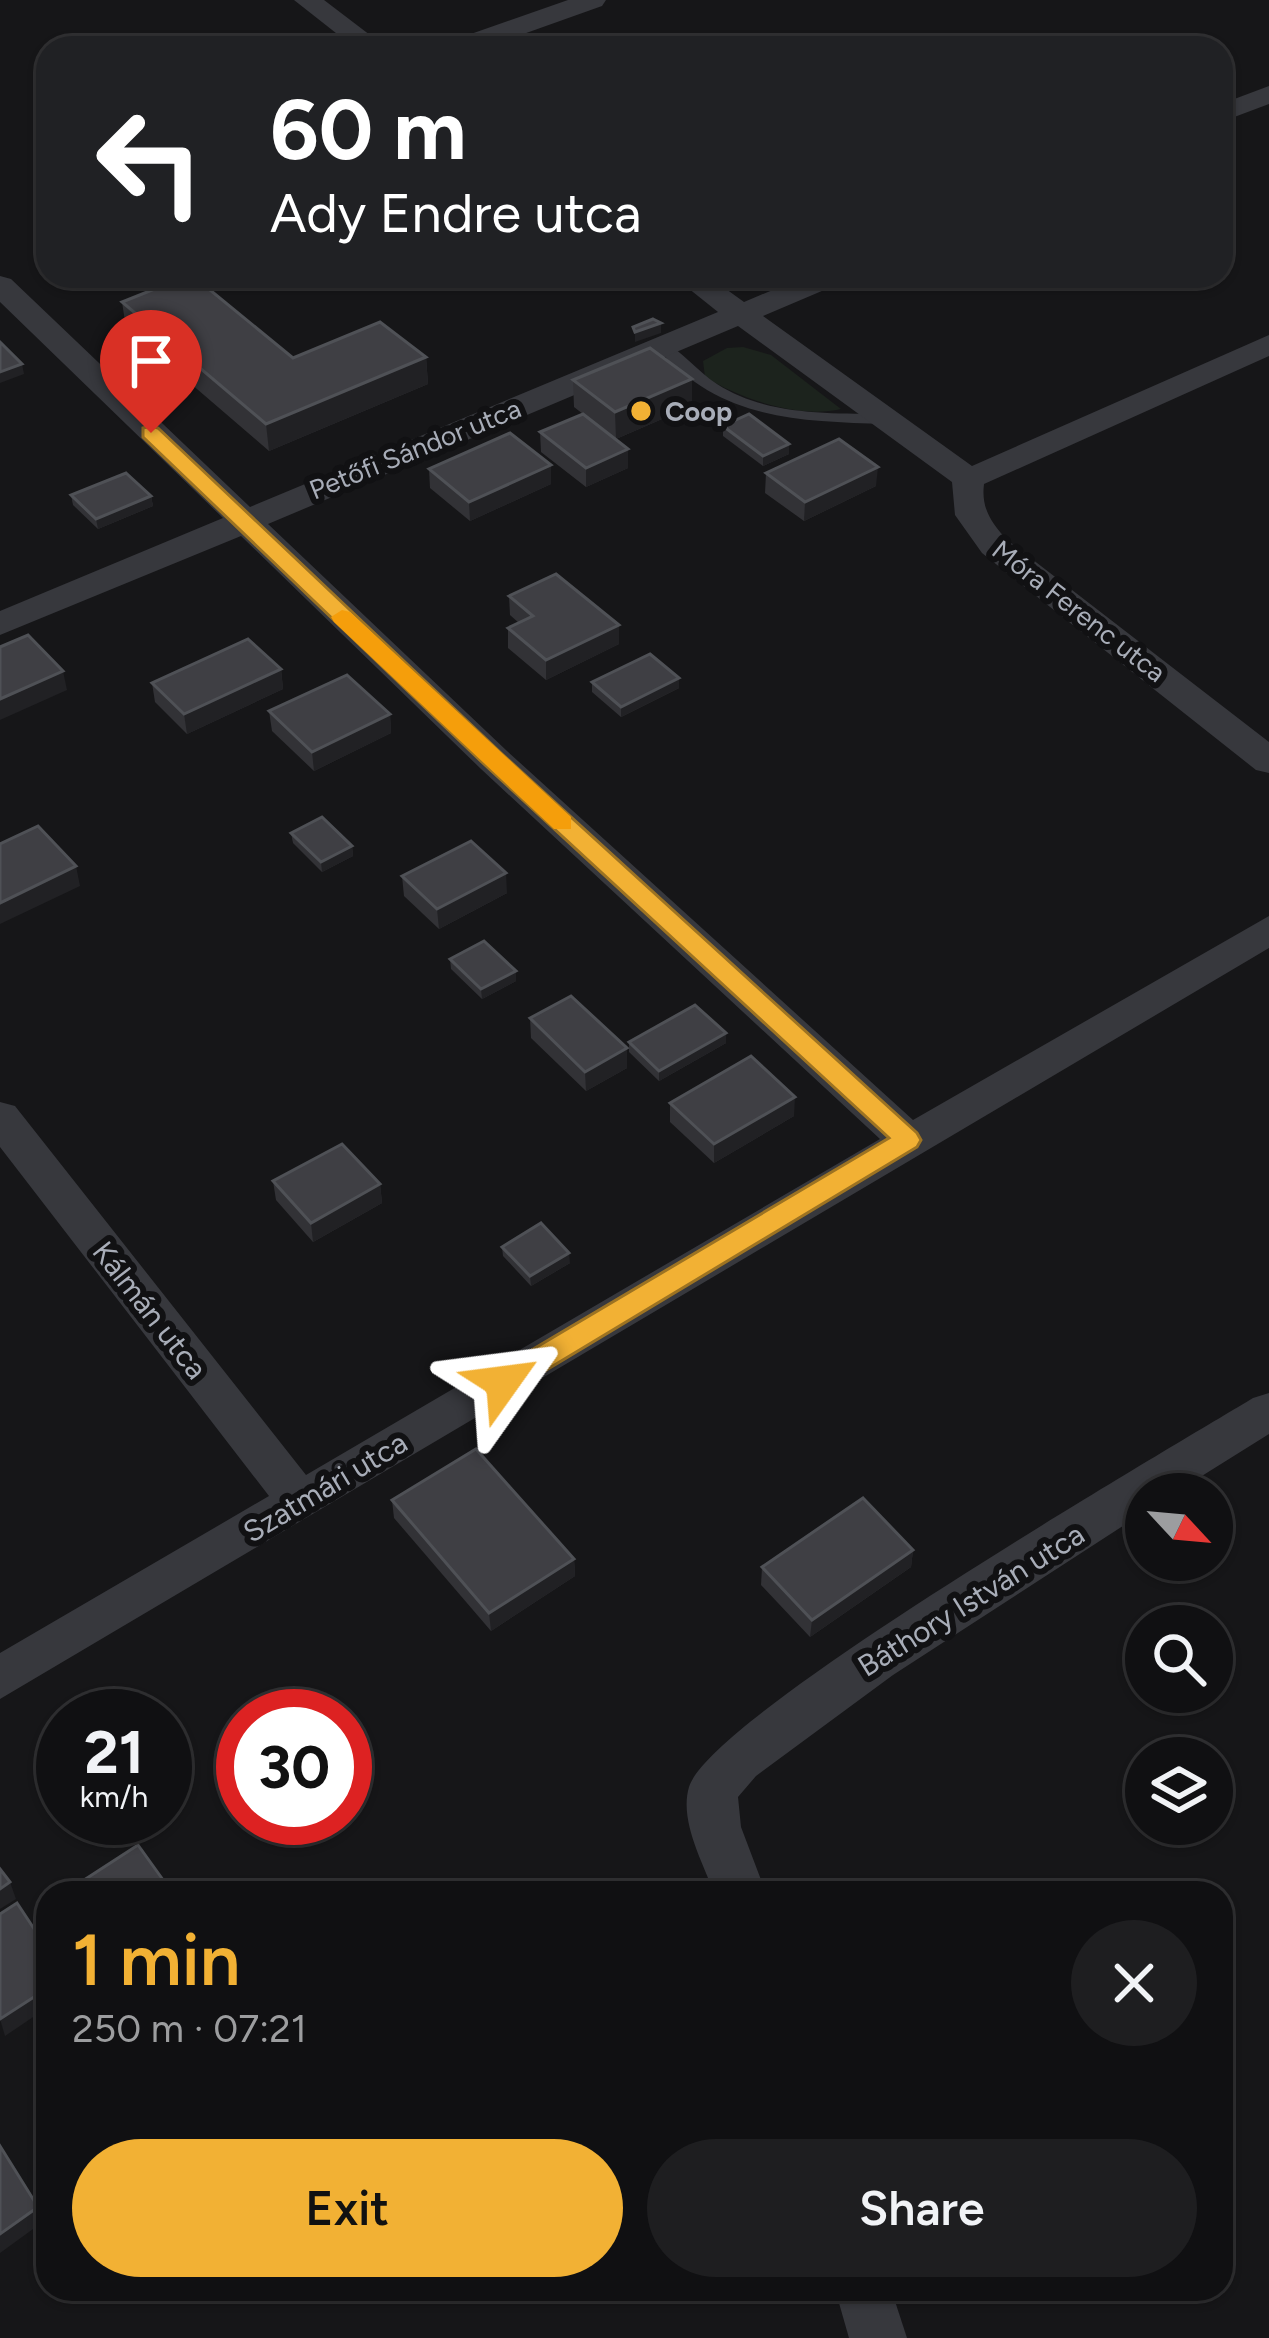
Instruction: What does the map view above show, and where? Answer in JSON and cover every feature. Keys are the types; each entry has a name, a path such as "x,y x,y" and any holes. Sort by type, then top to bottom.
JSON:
{"street":[{"path":"307,0 357,36"},
{"path":"492,36 593,0"},
{"path":"1233,109 1269,94"},
{"path":"0,286 241,520 908,1140"},
{"path":"706,288 969,479 1269,344"},
{"name":"Petőfi Sándor utca","path":"0,624 803,288"},
{"name":"Móra Ferenc utca","path":"969,479 964,496 968,509 994,546 1269,761"},
{"name":"Szatmári utca","path":"0,1678 1269,930"},
{"name":"Kálmán utca","path":"0,1117 300,1502"},
{"name":"Báthory István utca","path":"736,1881 712,1807 714,1784 738,1757 858,1672 1269,1411"},
{"path":"867,2301 878,2338"}],"lane":[{"path":"664,347 692,379 719,396 797,416 886,419"}],"shaded area":[{"path":"727,348 771,355 841,409 807,411 771,405 705,377 703,361"}],"building":[{"path":"157,288 208,288 293,358 380,322 426,357 266,424 122,302"},
{"path":"653,319 661,323 635,332 633,327"},
{"path":"0,342 22,364 0,372"},
{"path":"650,348 692,379 615,412 573,380"},
{"path":"583,414 628,449 586,468 540,432"},
{"path":"749,414 789,444 763,456 723,426"},
{"path":"510,433 551,465 469,502 429,469"},
{"path":"839,439 878,467 805,502 766,473"},
{"path":"126,473 151,496 96,519 71,495"},
{"path":"556,574 619,625 546,660 508,628 533,616 509,596"},
{"path":"28,635 63,671 0,699 0,647"},
{"path":"248,639 281,669 184,714 152,683"},
{"path":"650,654 679,678 621,707 592,682"},
{"path":"347,675 390,714 312,752 269,711"},
{"path":"322,817 352,846 321,862 291,833"},
{"path":"38,826 76,866 0,903 0,844"},
{"path":"471,841 506,873 437,909 402,876"},
{"path":"484,941 516,971 481,989 450,959"},
{"path":"571,996 627,1048 585,1072 530,1018"},
{"path":"695,1005 726,1033 659,1071 629,1042"},
{"path":"751,1056 795,1097 714,1144 670,1103"},
{"path":"342,1144 380,1184 311,1223 273,1181"},
{"path":"541,1223 569,1253 530,1276 502,1247"},
{"path":"476,1449 574,1559 489,1613 392,1500"},
{"path":"863,1498 913,1550 812,1620 762,1567"},
{"path":"138,1845 164,1881 82,1881"},
{"path":"0,1869 10,1882 0,1889"},
{"path":"17,1903 36,1932 36,1996 0,2019 0,1914"},
{"path":"0,2146 36,2208 0,2234"}],"slow traffic":[{"path":"342,617 562,823"}],"place":[{"name":"Coop","path":"641,411"}],"route":[{"path":"151,433 494,760 908,1140 503,1382"}]}
